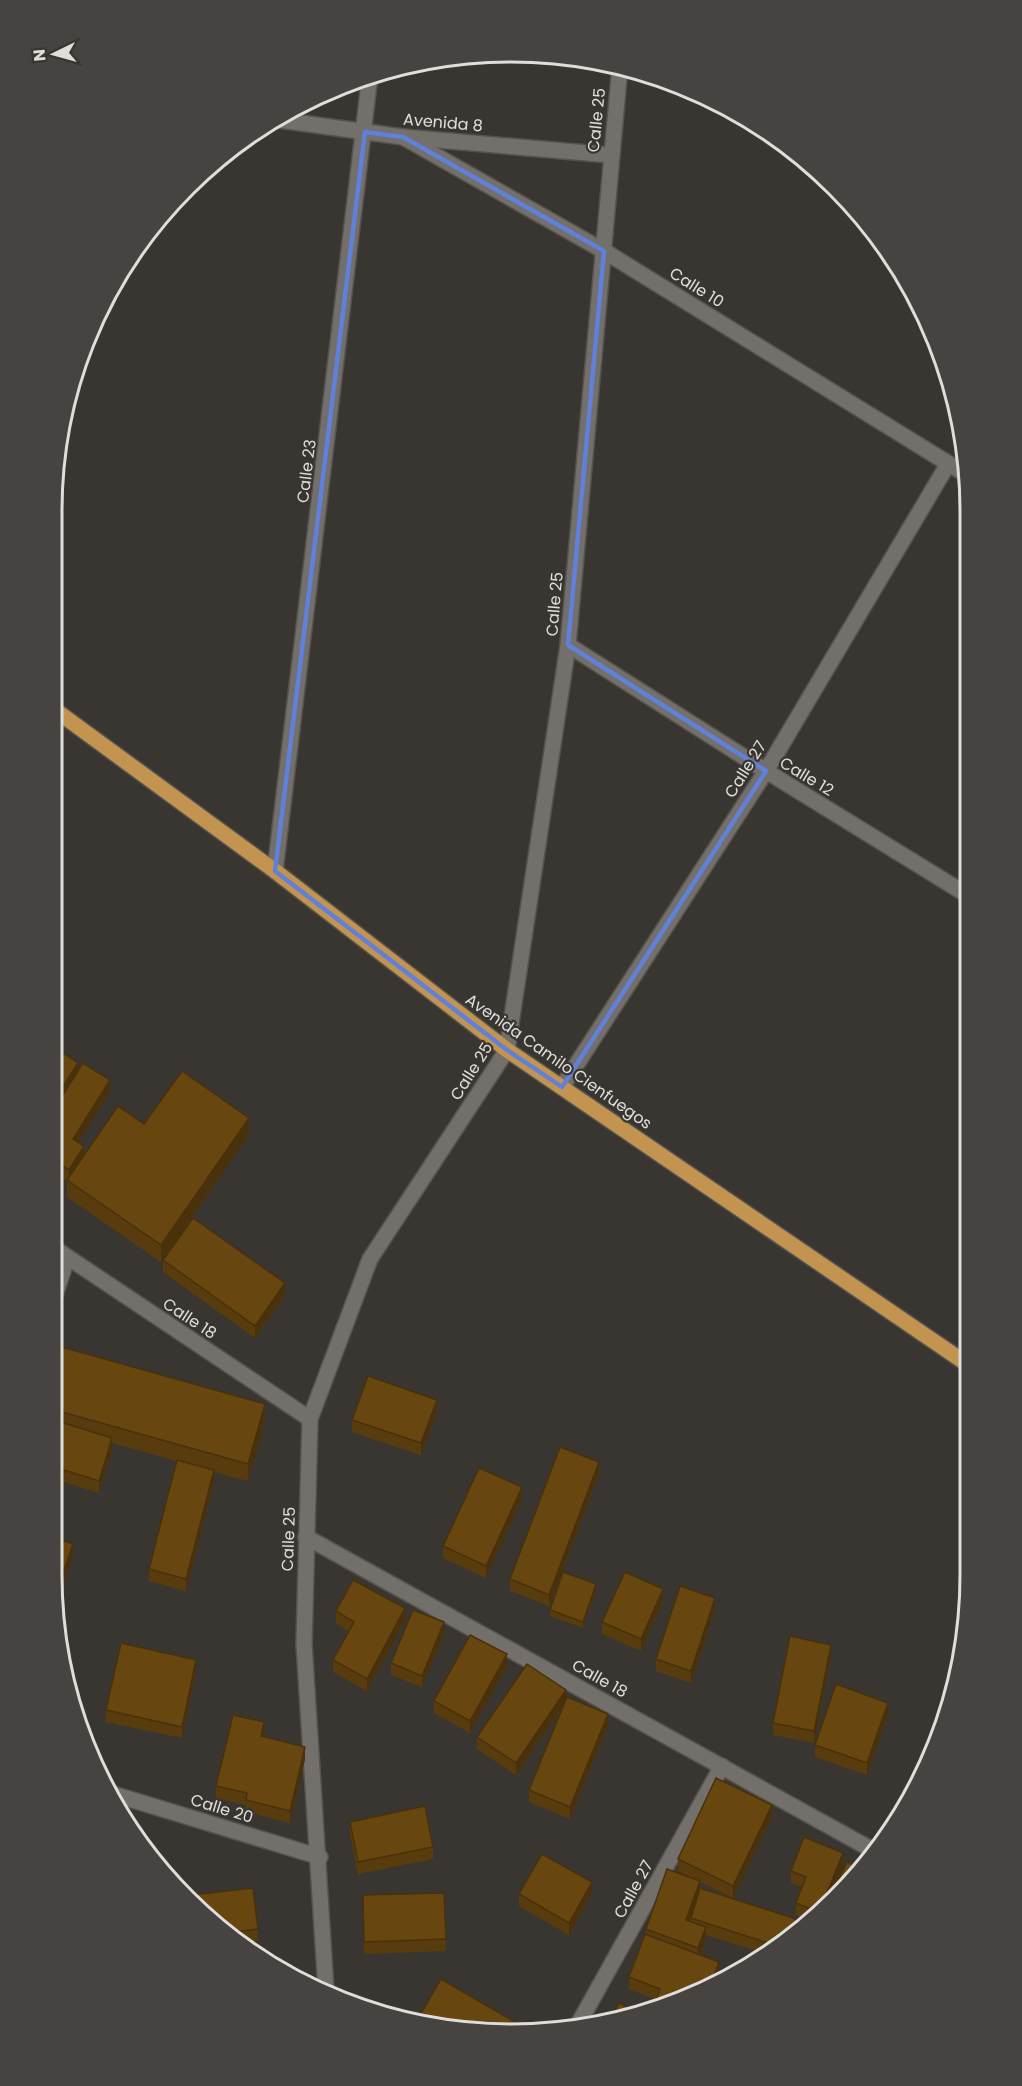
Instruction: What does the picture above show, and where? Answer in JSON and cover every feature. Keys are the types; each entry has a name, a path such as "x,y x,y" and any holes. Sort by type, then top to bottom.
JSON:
{"main road":[{"name":"Avenida Camilo Cienfuegos","path":"62,715 275,871 507,1050 960,1359"}],"street":[{"name":"Calle 25","path":"326,1984 320,1857 304,1644 310,1419 370,1259 507,1050 568,645 604,251 610,155 619,75"},
{"name":"Calle 23","path":"275,871 369,84"},
{"name":"Avenida 8","path":"288,121 403,136 610,155"},
{"name":"Calle 10","path":"403,136 604,251 959,470"},
{"name":"Calle 27","path":"562,1087 766,771 948,464"},
{"name":"Calle 12","path":"568,645 960,890"},
{"name":"Calle 18","path":"62,1254 310,1419"},
{"path":"62,1276 68,1259"},
{"name":"Calle 18","path":"306,1537 869,1848"},
{"name":"Calle 27","path":"581,2019 722,1766"},
{"name":"Calle 20","path":"120,1796 320,1857"}],"highlighted area":[{"path":"365,132 403,137 604,251 568,645 766,771 562,1087 507,1050 275,871"}],"building":[{"path":"62,1052 78,1063 62,1088"},
{"path":"83,1063 110,1080 73,1139 84,1146 69,1170 62,1166 62,1096"},
{"path":"182,1071 249,1118 161,1245 67,1180 118,1106 144,1124"},
{"path":"193,1218 285,1283 255,1326 163,1260"},
{"path":"62,1347 265,1404 248,1464 62,1412"},
{"path":"368,1376 437,1400 421,1443 352,1420"},
{"path":"62,1422 112,1438 99,1481 62,1469"},
{"path":"560,1447 599,1462 549,1595 510,1579"},
{"path":"177,1460 214,1470 186,1579 149,1569"},
{"path":"479,1468 522,1487 486,1566 443,1546"},
{"path":"62,1540 73,1544 64,1570 62,1569"},
{"path":"563,1572 596,1584 583,1622 550,1610"},
{"path":"625,1572 663,1589 641,1639 602,1622"},
{"path":"353,1580 405,1608 367,1679 333,1660 354,1622 336,1611"},
{"path":"680,1586 715,1598 691,1671 656,1659"},
{"path":"413,1610 444,1622 422,1676 391,1663"},
{"path":"470,1635 507,1654 470,1721 434,1701"},
{"path":"790,1636 831,1645 814,1731 773,1723"},
{"path":"121,1643 196,1660 182,1727 106,1710"},
{"path":"527,1664 566,1690 516,1763 477,1737"},
{"path":"836,1684 888,1703 867,1763 815,1745"},
{"path":"567,1697 608,1714 570,1807 529,1790"},
{"path":"233,1715 264,1722 261,1736 305,1747 290,1811 246,1800 247,1793 216,1786"},
{"path":"716,1778 772,1805 733,1886 678,1859"},
{"path":"425,1806 433,1847 358,1862 350,1822"},
{"path":"804,1837 843,1853 825,1896 811,1909 796,1903 806,1877 791,1871"},
{"path":"542,1854 592,1882 569,1923 519,1894"},
{"path":"847,1862 854,1865 849,1871 836,1886"},
{"path":"667,1869 700,1881 686,1920 706,1927 698,1948 646,1929"},
{"path":"253,1888 258,1929 237,1932 195,1895"},
{"path":"700,1888 799,1920 769,1943 691,1918"},
{"path":"444,1893 446,1939 364,1942 363,1895"},
{"path":"645,1934 719,1962 714,1976 656,2001 660,1989 629,1977"},
{"path":"441,1979 519,2024 482,2024 420,2015"},
{"path":"619,2003 630,2008 627,2009 614,2012"}]}
